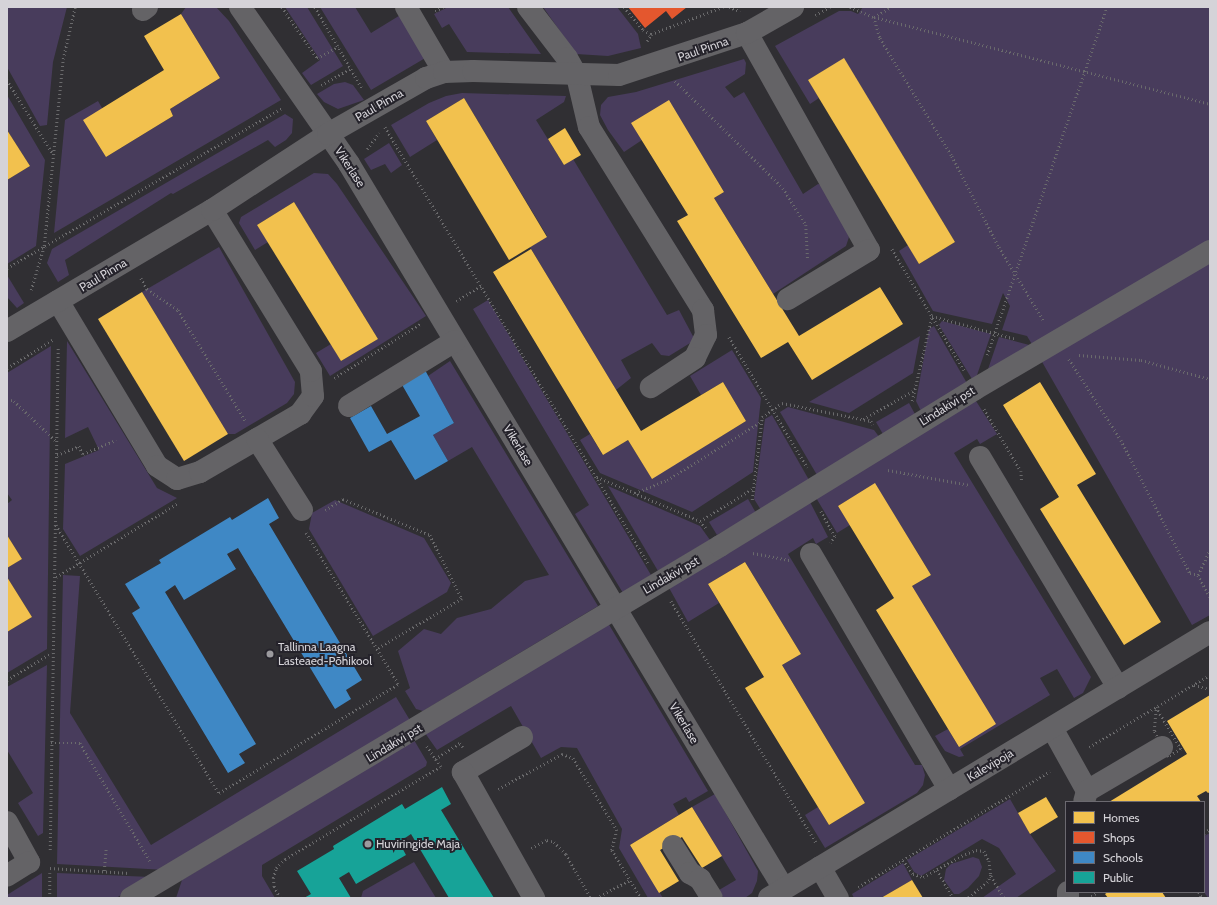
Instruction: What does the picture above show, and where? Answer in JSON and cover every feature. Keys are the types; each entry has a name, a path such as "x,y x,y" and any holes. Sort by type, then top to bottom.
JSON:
{"street":[{"name":"Vikerlase","path":"240,7 349,164 615,608 776,894"},
{"path":"406,7 444,72"},
{"path":"528,7 577,76 589,127 703,310 706,335 695,358 651,387"},
{"name":"Paul Pinna","path":"7,332 212,210 328,134 379,118 426,78 444,72 577,76 625,74 747,33 793,7"},
{"path":"747,33 870,250 788,299"},
{"path":"58,301 157,466 177,479 200,472 300,414 313,396 311,371 212,210"},
{"name":"Lindakivi pst","path":"131,898 764,520 975,389 1057,347 1210,251"},
{"path":"349,406 455,341"},
{"path":"257,439 309,518"},
{"path":"980,457 1118,688"},
{"path":"814,559 950,790"},
{"name":"Kalevipoja","path":"776,894 1210,632"},
{"path":"1052,728 1069,759 1085,796 1162,747"},
{"path":"522,737 462,772 534,898"},
{"path":"7,822 29,862 7,876"},
{"path":"673,846 690,873 700,879 712,898"},
{"path":"824,865 846,894"}],"path":[{"path":"50,852 58,344 29,296 44,246 63,59 75,7"},
{"path":"282,7 317,58 338,47"},
{"path":"315,7 379,118 659,582 824,865"},
{"path":"431,13 443,7"},
{"path":"624,7 643,30 650,34"},
{"path":"850,7 857,8 874,17 1083,73 1210,104"},
{"path":"874,17 891,7"},
{"path":"975,389 1107,7"},
{"path":"874,17 880,38 952,156 1014,275 1057,347 1121,440 1190,573 1198,575 1210,597"},
{"path":"7,268 301,95 350,69"},
{"path":"678,76 672,78 707,110 787,194 806,225 809,286"},
{"path":"7,80 53,154"},
{"path":"379,118 391,122"},
{"path":"349,164 364,154 379,118"},
{"path":"130,259 147,289 178,310 257,439"},
{"path":"329,381 481,286"},
{"path":"923,422 911,400 932,316 994,333 1057,347 1141,360 1210,379"},
{"path":"596,477 700,521 720,546 814,559 835,536 814,489 773,409 726,333"},
{"path":"7,368 54,338"},
{"path":"862,420 913,391"},
{"path":"7,398 14,401 57,442"},
{"path":"764,520 752,499 762,417 782,403 871,421 886,445"},
{"path":"634,493 667,480 762,421"},
{"path":"57,455 79,446 83,454 136,431"},
{"path":"854,464 1000,491"},
{"path":"700,521 753,489"},
{"path":"56,525 218,793 398,684 377,649 309,518 343,499 430,535 462,599 377,649"},
{"path":"1198,575 1210,549"},
{"path":"7,680 52,652"},
{"path":"846,894 1210,675"},
{"path":"1194,685 1210,689"},
{"path":"51,743 80,743 144,847 156,874 170,875"},
{"path":"490,793 562,754 573,758 616,830 612,850 641,898"},
{"path":"280,898 274,888 273,878 276,868 285,859 441,767"},
{"path":"104,871 106,847"},
{"path":"903,860 908,870 918,877 937,870 976,850 984,851 991,875 1004,898"},
{"path":"50,860 50,898"},
{"path":"50,868 134,873"},
{"path":"937,870 954,898"},
{"path":"968,898 988,882 991,875"},
{"path":"596,898 630,880"}],"shaded area":[{"path":"7,7 67,7 53,62 47,125 40,126 7,67"},
{"path":"186,7 216,7 229,21 281,100 54,233 65,120 98,101 102,108 106,157 173,116 170,109 220,78 181,14"},
{"path":"285,7 307,7 343,66 311,85 302,73 320,60"},
{"path":"320,7 355,7 371,33 402,14 427,57 371,90"},
{"path":"448,7 508,7 541,54 467,52 449,24 442,28 434,14"},
{"path":"543,7 617,7 638,34 641,48 608,56 576,54"},
{"path":"863,7 1210,7 1210,615 1192,625 1027,336 1002,330 1010,306 1003,293 992,324 933,311 899,251 908,245 919,264 955,242 844,59 808,80 819,98 810,104 775,46 839,11 851,11 858,14"},
{"path":"744,59 746,63 745,74 725,87 734,98 744,92 803,194 818,184 822,185 847,226 849,237 846,246 773,294 714,198 724,192 669,101 642,140 624,152 608,130 600,115 601,105 608,97 636,92"},
{"path":"345,82 353,85 364,100 338,109 324,102 317,94 334,84"},
{"path":"462,93 566,96 564,102 536,120 564,165 573,159 667,315 679,310 695,340 669,356 661,355 652,343 621,360 631,378 616,390 531,249 530,247 547,236 464,98 426,121 437,140 410,157 391,125 429,103 446,96"},
{"path":"7,95 45,160 36,246 7,264 7,180 30,166 7,130"},
{"path":"285,114 293,119 292,133 286,140 275,147 268,140 173,194 171,193 65,260 69,275 58,282 47,263 52,249"},
{"path":"389,143 402,165 391,173 385,164 371,170 364,159"},
{"path":"314,173 328,174 337,184 426,316 330,376 316,353 331,344 341,361 378,339 294,202 257,225 268,242 255,250 239,223 241,217"},
{"path":"219,247 295,382 294,394 287,403 235,434 228,434 142,292"},
{"path":"7,275 24,303 17,308 7,297"},
{"path":"488,300 651,575 623,593 575,514 589,505 473,309"},
{"path":"942,321 991,334 976,378 972,379 939,325"},
{"path":"934,326 968,385 922,413 916,401 929,329"},
{"path":"920,336 913,373 849,413 809,402"},
{"path":"999,337 1033,346 986,375"},
{"path":"67,341 157,488 177,498 80,556 63,529 65,464 99,450 88,427 65,438"},
{"path":"51,346 47,649 7,673 7,632 32,617 7,577 7,568 22,559 7,535 7,504 12,500 7,493 7,373"},
{"path":"732,350 761,398 753,472 692,512 600,473 580,440 590,434 603,455 628,440 652,478 746,421 723,382 701,395 690,376"},
{"path":"450,361 598,606 423,711 416,709 405,691 410,688 398,651 424,629 441,634 457,618 491,609 525,581 549,575 472,447 448,461 433,435 454,423 428,376"},
{"path":"976,401 997,434 980,444 977,439 954,453 1091,677 1083,693 1074,698 1057,669 1040,678 1050,695 960,749 964,756 959,757 945,751 935,736 948,729 959,747 912,586 931,575 875,484 838,506 850,525 837,533 815,496"},
{"path":"909,403 916,416 884,436 876,422"},
{"path":"788,407 874,430 880,438 817,475 780,412"},
{"path":"772,415 809,480 761,510 754,499 765,419"},
{"path":"608,486 700,526 710,540 658,571"},
{"path":"748,499 756,513 717,535 709,522"},
{"path":"335,500 424,538 451,583 447,592 373,636 309,529 312,513"},
{"path":"809,500 828,537 816,544 813,538 788,554 915,765 922,765 925,775 923,785 917,793 825,848 805,815 818,807 829,825 865,803 782,665 801,654 745,562 708,584 719,603 688,622 668,586"},
{"path":"63,575 80,576 70,713 151,845 396,697 411,722 166,870 57,864"},
{"path":"608,623 708,791 689,802 686,797 673,804 679,815 630,845 663,898 648,898 619,848 622,829 577,748 561,747 541,758 511,706 437,750 425,733"},
{"path":"47,665 43,833 38,836 18,803 33,793 7,750 7,687"},
{"path":"414,740 427,762 426,766 262,865 262,876 275,898 176,898 182,880"},
{"path":"715,794 758,871 757,881 752,893 745,898 723,897 719,890 736,880 692,807"},
{"path":"1010,799 1030,834 1056,871 1016,898 982,898 1016,874 999,848 982,839 921,876 914,872 907,860"},
{"path":"1210,833 1210,898 1208,898 1205,893 1205,836"},
{"path":"973,857 979,859 982,867 979,876 968,888 959,894 954,894 944,880 946,869 951,864"},
{"path":"414,862 436,898 361,898 363,891"},
{"path":"903,863 912,880 881,898 854,898 852,894"},
{"path":"42,873 42,898 7,898 7,895"},
{"path":"57,873 151,877 116,898 57,898"}],"building: Homes":[{"path":"181,14 220,78 170,109 173,116 106,157 83,120 164,70 144,36"},
{"path":"844,58 955,242 919,264 808,80"},
{"path":"464,98 547,237 509,260 426,121"},
{"path":"669,100 724,192 714,198 799,336 880,287 903,324 812,380 788,342 761,358 677,221 688,215 631,123"},
{"path":"565,128 581,155 564,165 548,139"},
{"path":"7,130 30,166 7,180"},
{"path":"294,202 378,339 341,361 257,225"},
{"path":"531,249 641,431 723,382 746,421 652,479 628,440 603,455 493,272"},
{"path":"142,292 228,434 184,461 98,319"},
{"path":"1040,382 1096,474 1077,485 1161,622 1124,645 1040,509 1059,497 1003,405"},
{"path":"875,483 931,575 912,586 996,724 959,747 876,610 894,598 838,506"},
{"path":"7,535 22,559 7,568"},
{"path":"745,562 801,654 782,665 865,803 829,825 745,688 764,677 708,584"},
{"path":"7,577 32,617 7,632"},
{"path":"1210,695 1210,792 1208,793 1206,791 1197,796 1200,801 1111,801 1187,754 1167,721"},
{"path":"1046,797 1058,817 1030,834 1018,813"},
{"path":"692,807 722,856 702,868 682,837 660,850 679,881 659,893 630,845"},
{"path":"912,880 923,898 881,898"},
{"path":"1163,893 1166,898 1108,898 1105,894"}],"building: Shops":[{"path":"628,7 687,7 672,19 666,11 645,28"}],"building: Schools":[{"path":"425,370 454,423 433,435 448,461 415,480 391,440 369,452 350,418 371,406 387,434 420,416 401,383"},
{"path":"268,498 279,518 269,524 362,680 346,690 351,699 335,709 238,548 227,554 236,569 184,600 175,585 165,592 256,744 239,754 245,763 228,773 132,613 140,608 125,584 161,563 159,560 230,517 232,520"}],"building: Public":[{"name":"Huviringide Maja","path":"442,787 451,804 441,810 494,898 449,898 411,834 399,842 406,855 356,884 349,872 339,878 351,898 304,898 311,894 297,871 334,849 333,846 402,804 405,809"}],"place":[{"name":"Tallinna Laagna Lasteaed-Põhikool","path":"270,654"},
{"name":"Huviringide Maja","path":"368,844"}]}
